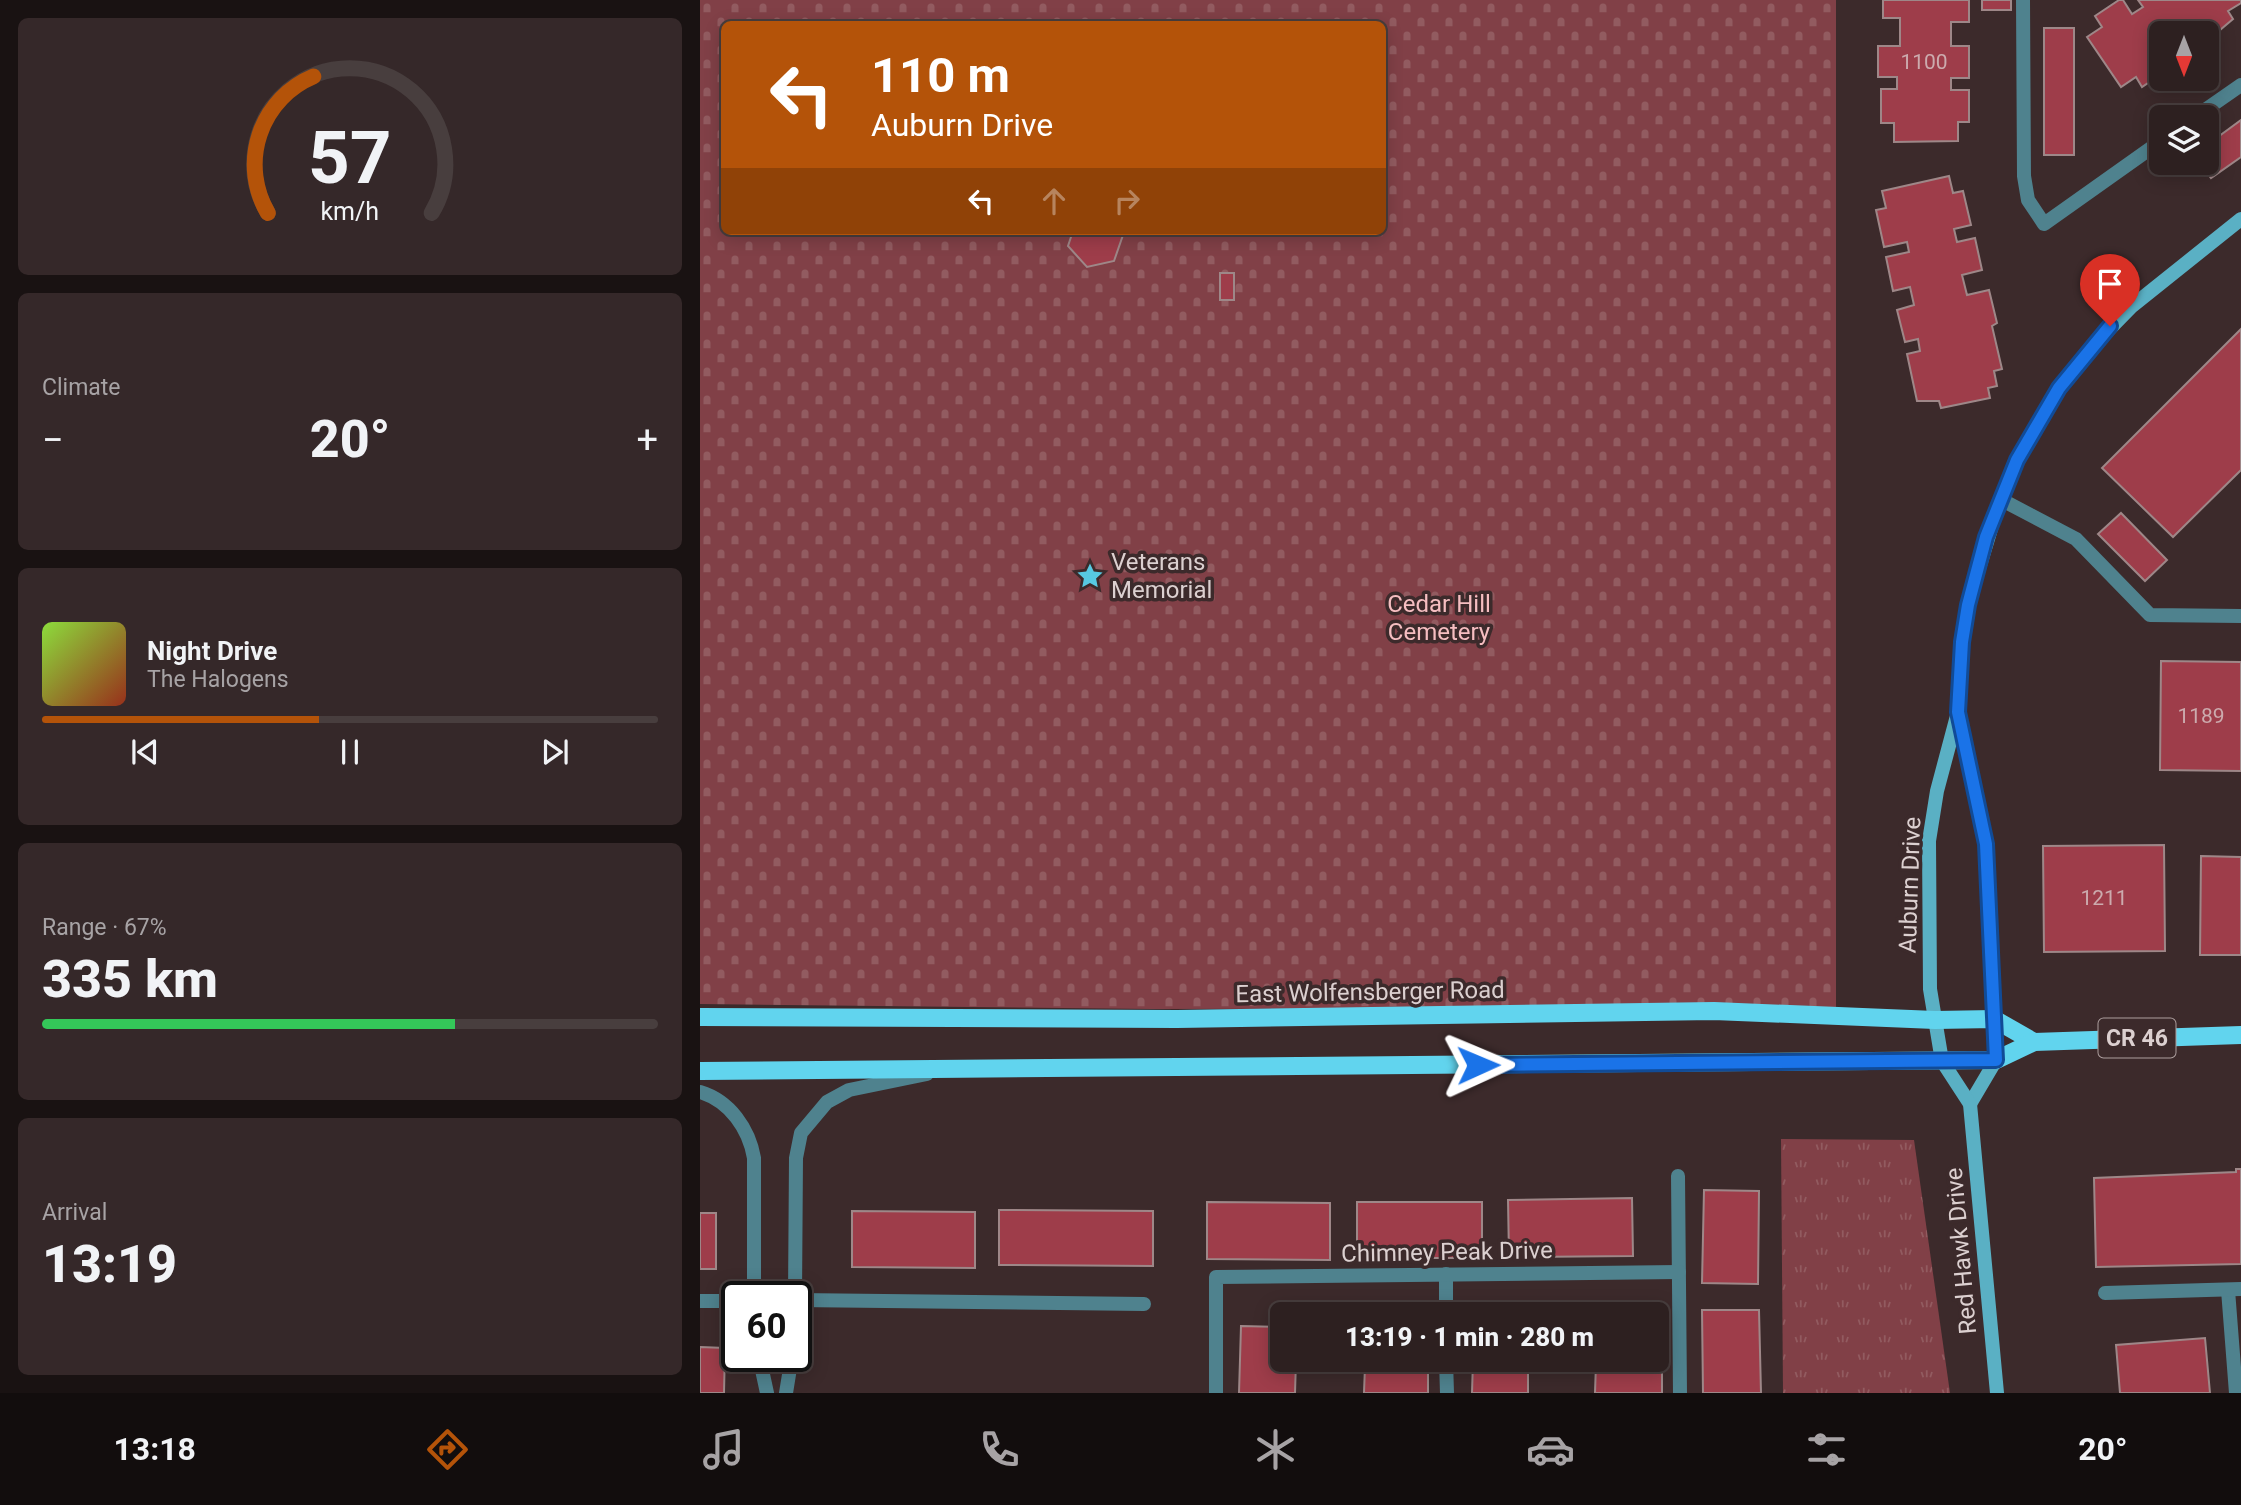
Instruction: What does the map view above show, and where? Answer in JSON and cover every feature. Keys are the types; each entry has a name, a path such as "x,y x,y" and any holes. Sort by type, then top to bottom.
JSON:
{"main road":[{"name":"East Wolfensberger Road","path":"700,1017 1177,1019 1714,1011 1935,1020 1994,1019"},
{"path":"1994,1019 2034,1042"},
{"name":"CR 46","path":"2034,1042 2241,1035"},
{"path":"700,1071 1996,1060 2034,1042"}],"street":[{"path":"2023,0 2024,176 2028,200 2044,224 2149,150"},
{"path":"2212,105 2241,85"},
{"name":"Auburn Drive","path":"1942,1061 1930,989 1929,841 1937,792 1958,712 1960,656 1968,605 2000,499 2036,424 2086,353 2131,307 2241,219"},
{"path":"2000,499 2076,539 2150,615 2241,616"},
{"name":"Auburn Drive","path":"1958,712 1986,844 1996,1060"},
{"path":"1970,1104 1996,1060"},
{"name":"Red Hawk Drive","path":"1942,1061 1970,1104 1997,1393"},
{"path":"795,1281 796,1158 801,1133 811,1117 827,1102 849,1090 950,1069"},
{"path":"700,1092 726,1107 750,1139 754,1158 754,1281"},
{"path":"1678,1176 1680,1393"},
{"name":"Chimney Peak Drive","path":"1216,1393 1216,1276 1679,1272"},
{"path":"1446,1275 1446,1302"},
{"path":"2105,1293 2234,1290 2236,1393"},
{"path":"812,1298 1144,1304"},
{"path":"700,1301 721,1301"},
{"path":"762,1372 767,1393"},
{"path":"786,1393 789,1372"},
{"path":"1446,1372 1447,1393"}],"green space":[{"name":"Cedar Hill Cemetery","path":"700,0 1836,0 1836,1007 1152,1009 700,1004"},
{"path":"1781,1139 1914,1140 1950,1393 1783,1393"}],"building":[{"path":"1883,0 1969,0 1969,22 1951,22 1951,46 1969,46 1969,78 1951,78 1951,90 1969,90 1969,122 1958,122 1958,141 1894,142 1894,123 1881,123 1881,89 1897,89 1897,77 1878,77 1878,46 1900,46 1900,18 1883,18"},
{"path":"1982,0 2011,0 2011,10 1982,10"},
{"path":"2119,0 2123,0 2132,14 2143,7 2138,0 2241,0 2241,3 2228,11 2233,19 2219,31 2219,21 2149,21 2149,82 2142,87 2136,77 2121,87 2087,37 2102,27 2095,16"},
{"path":"2044,28 2074,28 2074,155 2044,155"},
{"path":"2241,120 2241,157 2219,172 2219,136"},
{"path":"1949,176 1953,193 1963,191 1971,225 1954,229 1957,242 1975,238 1982,270 1962,275 1967,295 1989,290 1997,323 1992,326 2002,369 1994,371 1997,386 1988,388 1990,398 1941,408 1939,401 1917,401 1907,354 1920,351 1918,339 1905,342 1897,310 1914,305 1910,287 1893,291 1886,257 1909,252 1907,242 1884,247 1876,210 1886,208 1882,191"},
{"path":"1072,235 1123,235 1114,261 1087,267 1068,246"},
{"path":"1220,273 1234,273 1234,300 1220,300"},
{"path":"2241,329 2241,470 2173,537 2102,468"},
{"path":"2121,513 2167,560 2145,581 2098,534"},
{"path":"2161,661 2241,662 2241,771 2160,770"},
{"path":"2164,845 2165,951 2044,952 2043,846"},
{"path":"2201,856 2241,857 2241,955 2200,955"},
{"path":"2236,1169 2241,1169 2241,1264 2096,1267 2094,1178 2236,1172"},
{"path":"1704,1190 1759,1191 1758,1284 1702,1283"},
{"path":"1632,1198 1633,1256 1509,1257 1508,1200"},
{"path":"1207,1202 1330,1203 1330,1260 1207,1259"},
{"path":"1357,1202 1482,1202 1482,1258 1357,1258"},
{"path":"999,1210 1153,1211 1153,1266 999,1265"},
{"path":"852,1211 975,1212 975,1268 852,1267"},
{"path":"700,1213 716,1213 716,1269 700,1269"},
{"path":"1702,1310 1759,1310 1761,1393 1703,1393"},
{"path":"1241,1326 1270,1327 1270,1372 1296,1372 1295,1393 1239,1393"},
{"path":"2205,1338 2210,1393 2120,1393 2116,1345"},
{"path":"700,1347 721,1348 724,1393 700,1393"},
{"path":"1365,1372 1428,1372 1428,1393 1364,1393"},
{"path":"1473,1372 1528,1372 1528,1393 1472,1393"},
{"path":"1596,1372 1662,1372 1662,1393 1595,1393"}],"place":[{"name":"Veterans Memorial","path":"1090,576"}],"route":[{"path":"1478,1065 1996,1060 1986,844 1958,712 1962,642 1968,605 1986,537 2017,460 2059,388 2110,326"}]}
